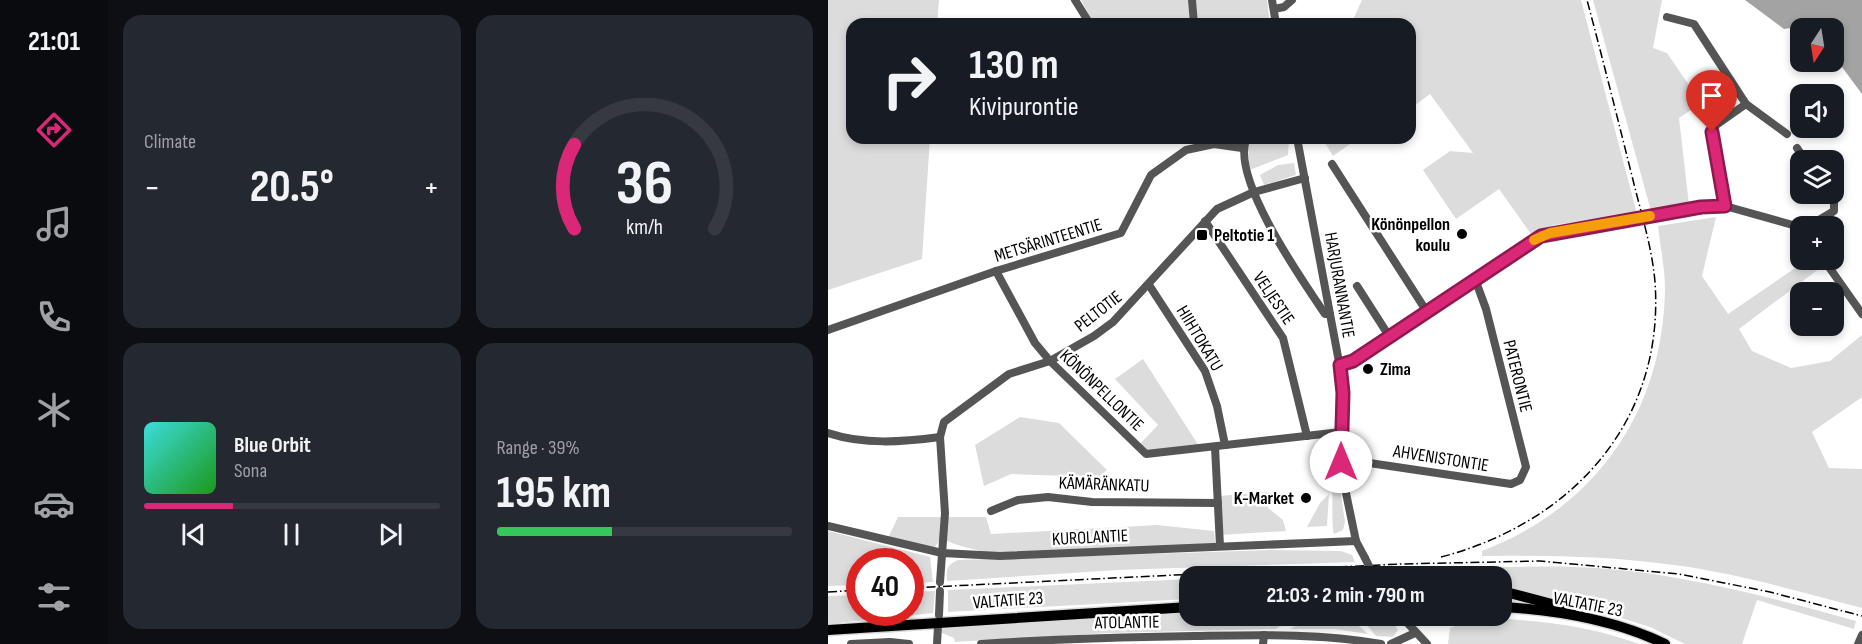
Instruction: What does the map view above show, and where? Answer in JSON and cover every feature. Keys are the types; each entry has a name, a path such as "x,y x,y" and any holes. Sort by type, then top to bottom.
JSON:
{"highway":[{"path":"1512,594 1595,615 1637,631"},
{"name":"VALTATIE 23","path":"828,630 1179,606"},
{"name":"VALTATIE 23","path":"1512,608 1566,614 1637,631 1665,644"}],"street":[{"path":"1075,0 1086,18"},
{"path":"1192,0 1194,18"},
{"path":"1272,0 1275,18"},
{"path":"1274,9 1284,7 1292,0"},
{"path":"1667,17 1694,24 1746,104 1787,134"},
{"path":"1725,206 1712,132 1716,124 1746,104"},
{"name":"METSÄRINTEENTIE","path":"828,330 996,271 1121,233 1151,175 1186,150 1214,144 1242,148"},
{"path":"1244,144 1242,148 1245,168 1254,192 1291,264 1325,314 1330,314"},
{"name":"HARJURANNANTIE","path":"1298,144 1340,365 1343,393 1342,474 1356,541 1369,566"},
{"path":"1332,164 1427,312"},
{"name":"PELTOTIE","path":"940,437 944,422 1009,374 1050,361 1113,322 1217,209 1254,192 1305,178"},
{"path":"1826,216 1834,211 1834,204"},
{"path":"1340,365 1353,361 1475,279 1550,233 1701,207 1725,206 1790,224"},
{"name":"VELJESTIE","path":"1205,221 1283,338 1307,435"},
{"path":"1831,270 1862,314"},
{"name":"KÖNÖNPELLONTIE","path":"996,271 1022,322 1050,361 1146,454 1341,432"},
{"name":"PATERONTIE","path":"1475,279 1486,309 1526,467 1520,480"},
{"name":"HIIHTOKATU","path":"1149,285 1205,372 1217,406 1225,445"},
{"path":"1357,286 1389,336"},
{"path":"828,433 903,442 940,437 945,513 939,615"},
{"path":"1215,447 1220,546"},
{"name":"AHVENISTONTIE","path":"1356,461 1511,484 1520,480"},
{"name":"KÄMÄRÄNKATU","path":"991,511 1018,500 1048,497 1092,502 1218,502"},
{"name":"KUROLANTIE","path":"828,526 942,553 1000,556 1356,541"},
{"path":"938,626 938,644"},
{"path":"1410,626 1427,644"},
{"path":"1391,644 1414,631"},
{"path":"1263,644 1264,635"},
{"name":"ATOLANTIE","path":"981,644 1264,635 1381,644"},
{"path":"1272,644 1274,635"},
{"path":"1858,644 1862,635"},
{"path":"851,644 909,644"}],"shaded area":[{"path":"828,0 939,0 938,18 846,18 846,144 930,144 922,259 828,290"},
{"path":"1081,0 1188,0 1190,18 1091,18"},
{"path":"1196,0 1267,0 1269,18 1198,18"},
{"path":"1362,0 1581,0 1637,214 1554,225 1533,237 1499,189 1456,219 1423,170 1450,151 1473,153 1430,94 1416,104 1416,18 1354,18"},
{"path":"1593,0 1662,0 1653,48 1667,53 1701,103 1679,118 1689,205 1651,211"},
{"path":"1745,0 1862,0 1862,94 1844,70 1844,18 1790,18 1790,28 1784,29"},
{"path":"1250,144 1289,144 1288,155 1252,169 1249,168"},
{"path":"1326,144 1350,144 1333,156"},
{"path":"1294,163 1296,175 1264,185 1260,175 1278,165"},
{"path":"1716,217 1702,276 1728,314 1792,270 1817,270 1801,282 1790,282 1790,291 1739,329 1752,351 1791,368 1830,361 1862,335 1862,397 1812,432 1829,468 1862,469 1862,608 1792,589 1698,568 1578,557 1482,556 1482,551 1523,532 1558,509 1589,481 1616,450 1636,414 1652,376 1661,334 1665,281 1658,226"},
{"path":"1143,359 1199,446 1147,451 1140,444 1158,425 1115,379"},
{"path":"1020,417 1059,423 1107,470 1098,477 1011,474 984,486 975,445"},
{"path":"1333,462 1336,462 1345,522 1343,530 1334,534 1332,512"},
{"path":"1267,492 1268,508 1283,520 1286,531 1221,535 1220,496"},
{"path":"1329,494 1327,526 1307,527 1320,503"},
{"path":"898,517 986,517 991,534 1157,525 1214,531 1215,543 1000,556 963,547 942,538 934,548 888,538"},
{"path":"828,531 895,548 846,548 846,585 828,586"},
{"path":"1272,550 1341,551 1352,555 1355,562 1179,566 1179,568 947,581 948,568 958,560"},
{"path":"924,555 930,557 933,582 924,582"},
{"path":"1512,567 1575,567 1647,573 1752,594 1856,621 1854,629 1757,600 1742,644 1685,644 1650,627 1512,590"},
{"path":"1179,580 1179,600 948,612 948,590"},
{"path":"924,591 935,591 933,613 924,614"},
{"path":"846,595 846,622 828,624 828,596"},
{"path":"1179,613 1179,626 1280,626 1276,629 1110,633 955,642 954,638 942,633 942,628"},
{"path":"1512,620 1517,620 1559,624 1619,637 1639,644 1448,644 1450,628 1455,626 1512,626"},
{"path":"1296,626 1359,626 1368,634 1335,629 1290,629"},
{"path":"1368,626 1395,626 1398,630 1393,637 1376,636"}],"railway":[{"path":"1441,557 1488,541 1531,519 1568,492 1600,459 1626,422 1644,379 1654,333 1654,269 1587,0"},
{"path":"924,587 1400,564 1540,561 1679,574 1770,592 1862,616"},
{"path":"828,592 846,591"}],"slow traffic":[{"path":"1534,240 1550,233 1650,216"}],"place":[{"name":"Könönpellon koulu","path":"1462,234"},
{"name":"Peltotie 1","path":"1202,235"},
{"name":"Zima","path":"1368,369"},
{"name":"K-Market","path":"1306,498"}],"route":[{"path":"1341,462 1343,393 1340,365 1353,361 1541,236 1701,207 1725,206 1712,132"}]}
